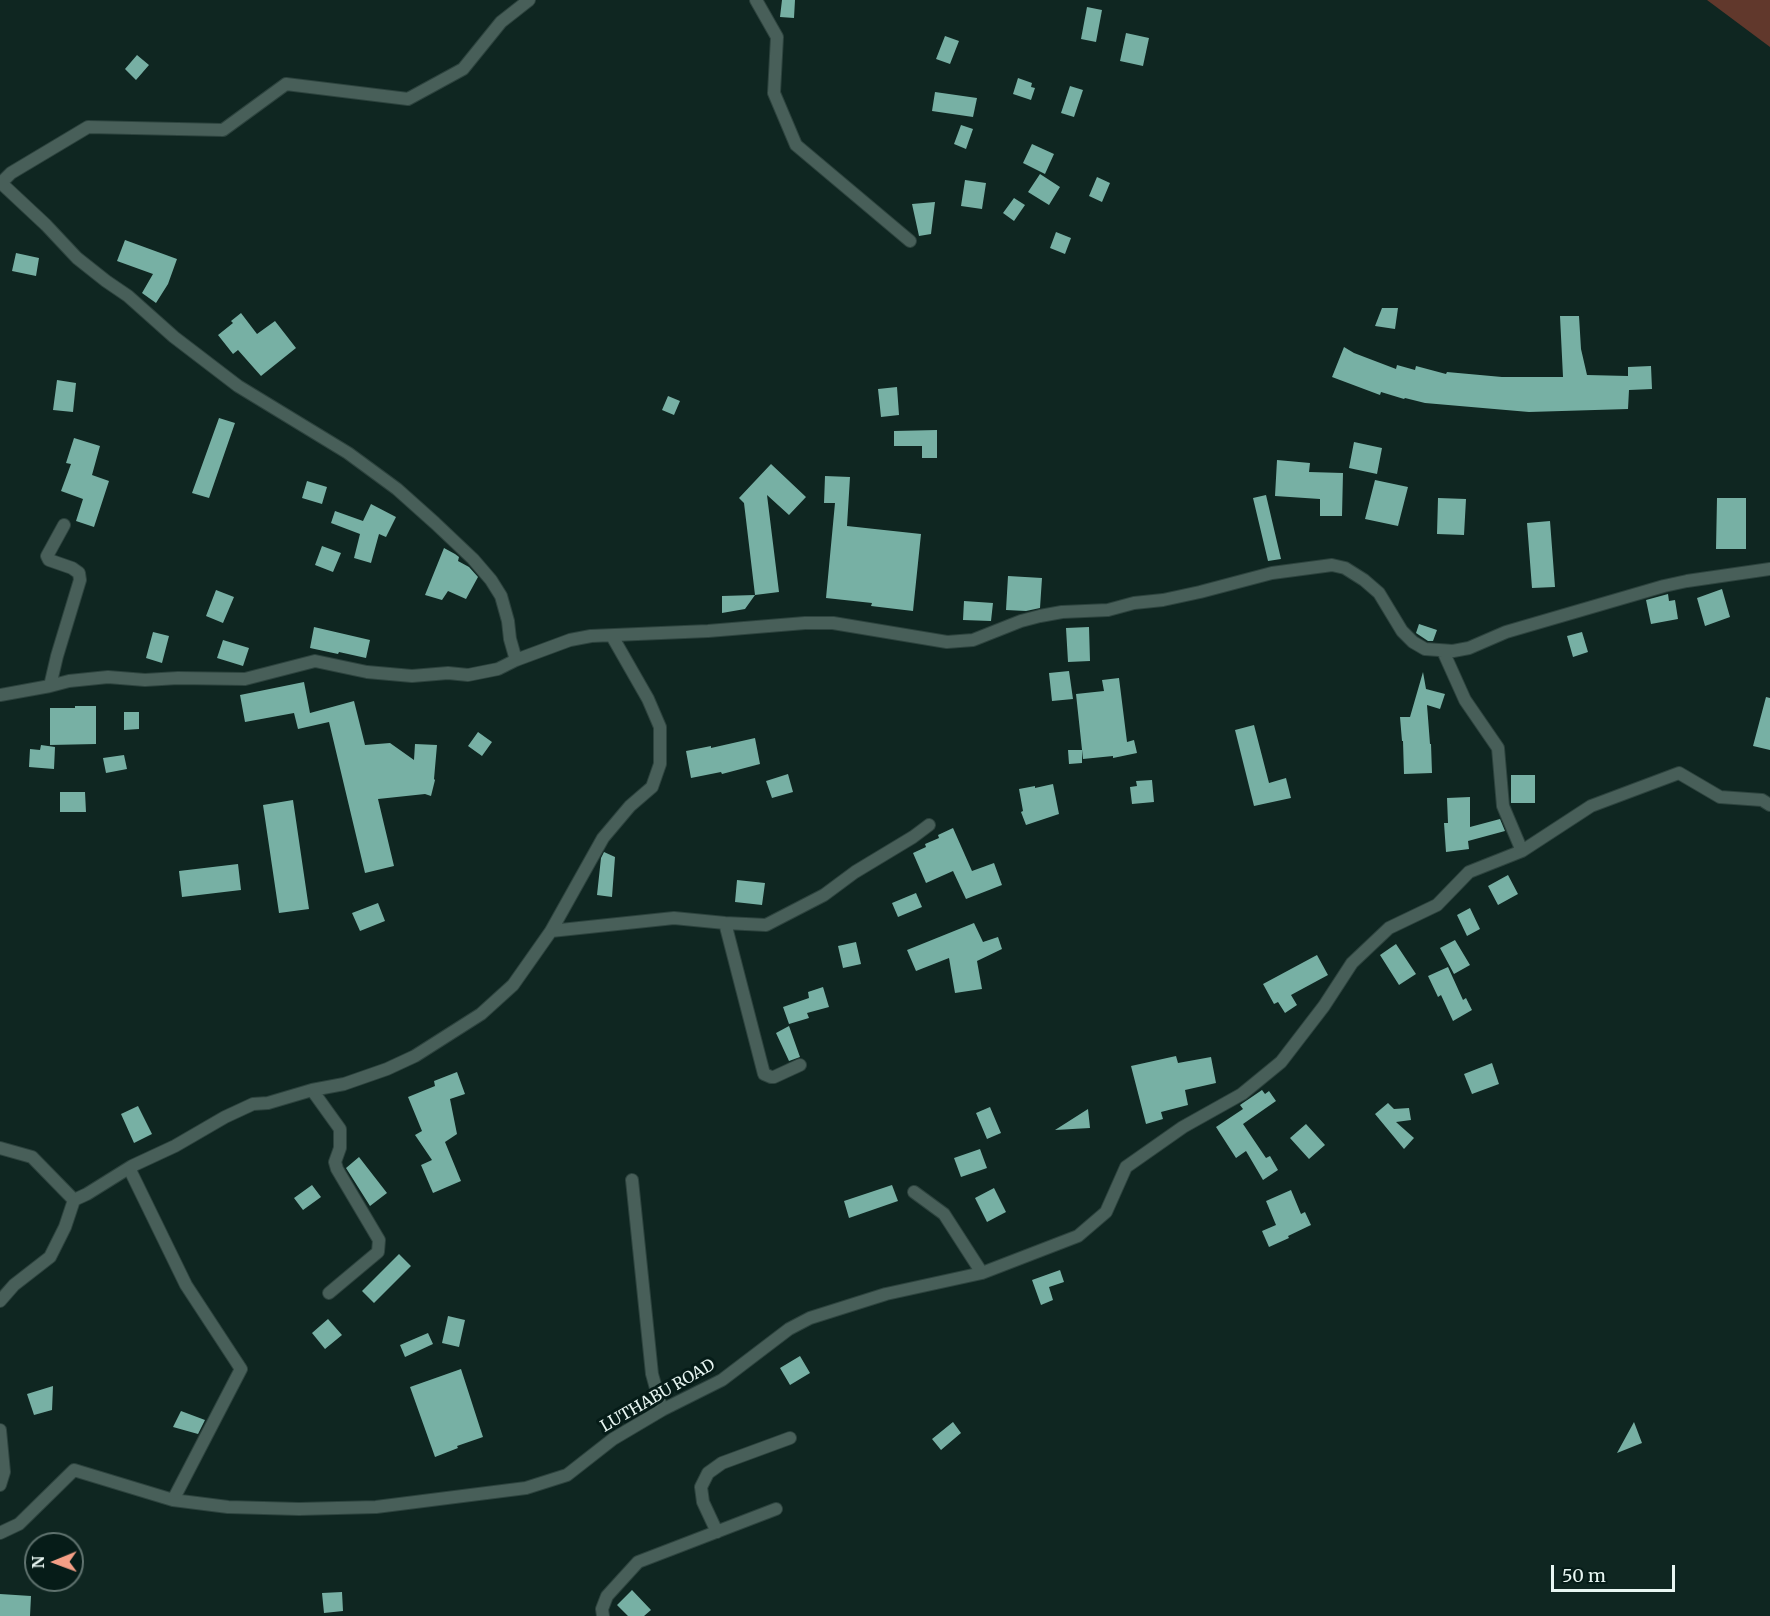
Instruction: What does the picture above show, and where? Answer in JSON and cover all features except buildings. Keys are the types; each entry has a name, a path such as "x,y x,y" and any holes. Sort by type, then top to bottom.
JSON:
{"street":[{"path":"516,660 501,596 473,559 435,523 397,489 348,453 238,386 174,336 128,296 77,258 1,182 11,173 88,127 223,130 286,84 408,99 463,69 501,22 529,0"},
{"path":"756,0 777,36 774,93 796,146 910,241"},
{"path":"50,686 80,580 79,573 72,568 49,560 47,556 64,525"},
{"path":"0,695 69,681 108,678 244,679 315,661 367,672 412,676 448,673 468,675 498,669 570,640 591,636 708,631 805,623 833,623 946,642 973,640 1040,616 1062,612 1108,610 1134,603 1191,594 1272,573 1332,565 1345,568 1379,593 1402,631 1413,642 1425,649 1454,651 1469,648 1506,632 1664,586 1770,569"},
{"path":"0,1301 14,1285 50,1257 66,1227 74,1200 129,1168 176,1146 225,1117 253,1104 268,1103 312,1090 344,1084 387,1069 415,1056 481,1014 513,985 551,931 603,838 630,806 652,787 660,764 660,727 648,699 612,636"},
{"path":"1443,651 1465,700 1498,748 1503,806 1522,851 1591,806 1679,773 1720,797 1762,800 1770,805"},
{"path":"551,931 674,918 766,925 824,895 855,872 929,825"},
{"name":"LUTHABU ROAD","path":"0,1533 19,1524 74,1470 173,1500 228,1507 299,1509 376,1507 526,1488 567,1475 613,1439 662,1410 722,1380 789,1329 810,1318 886,1294 981,1273 1078,1236 1106,1212 1126,1167 1183,1127 1242,1094 1281,1062 1324,1006 1352,963 1389,928 1437,905 1469,872 1522,851"},
{"path":"725,923 764,1074 774,1077 800,1065"},
{"path":"312,1090 340,1129 340,1148 335,1162 337,1168 379,1240 378,1252 329,1293"},
{"path":"0,1148 32,1157 74,1200"},
{"path":"129,1168 186,1285 241,1369 173,1500"},
{"path":"632,1180 652,1374 662,1410"},
{"path":"914,1192 944,1214 981,1273"},
{"path":"0,1430 4,1472 0,1485"},
{"path":"717,1532 703,1502 702,1487 708,1473 722,1463 790,1438"},
{"path":"603,1616 602,1609 607,1596 638,1562 776,1509"}],"shaded area":[{"path":"1707,0 1770,0 1770,47"}]}
